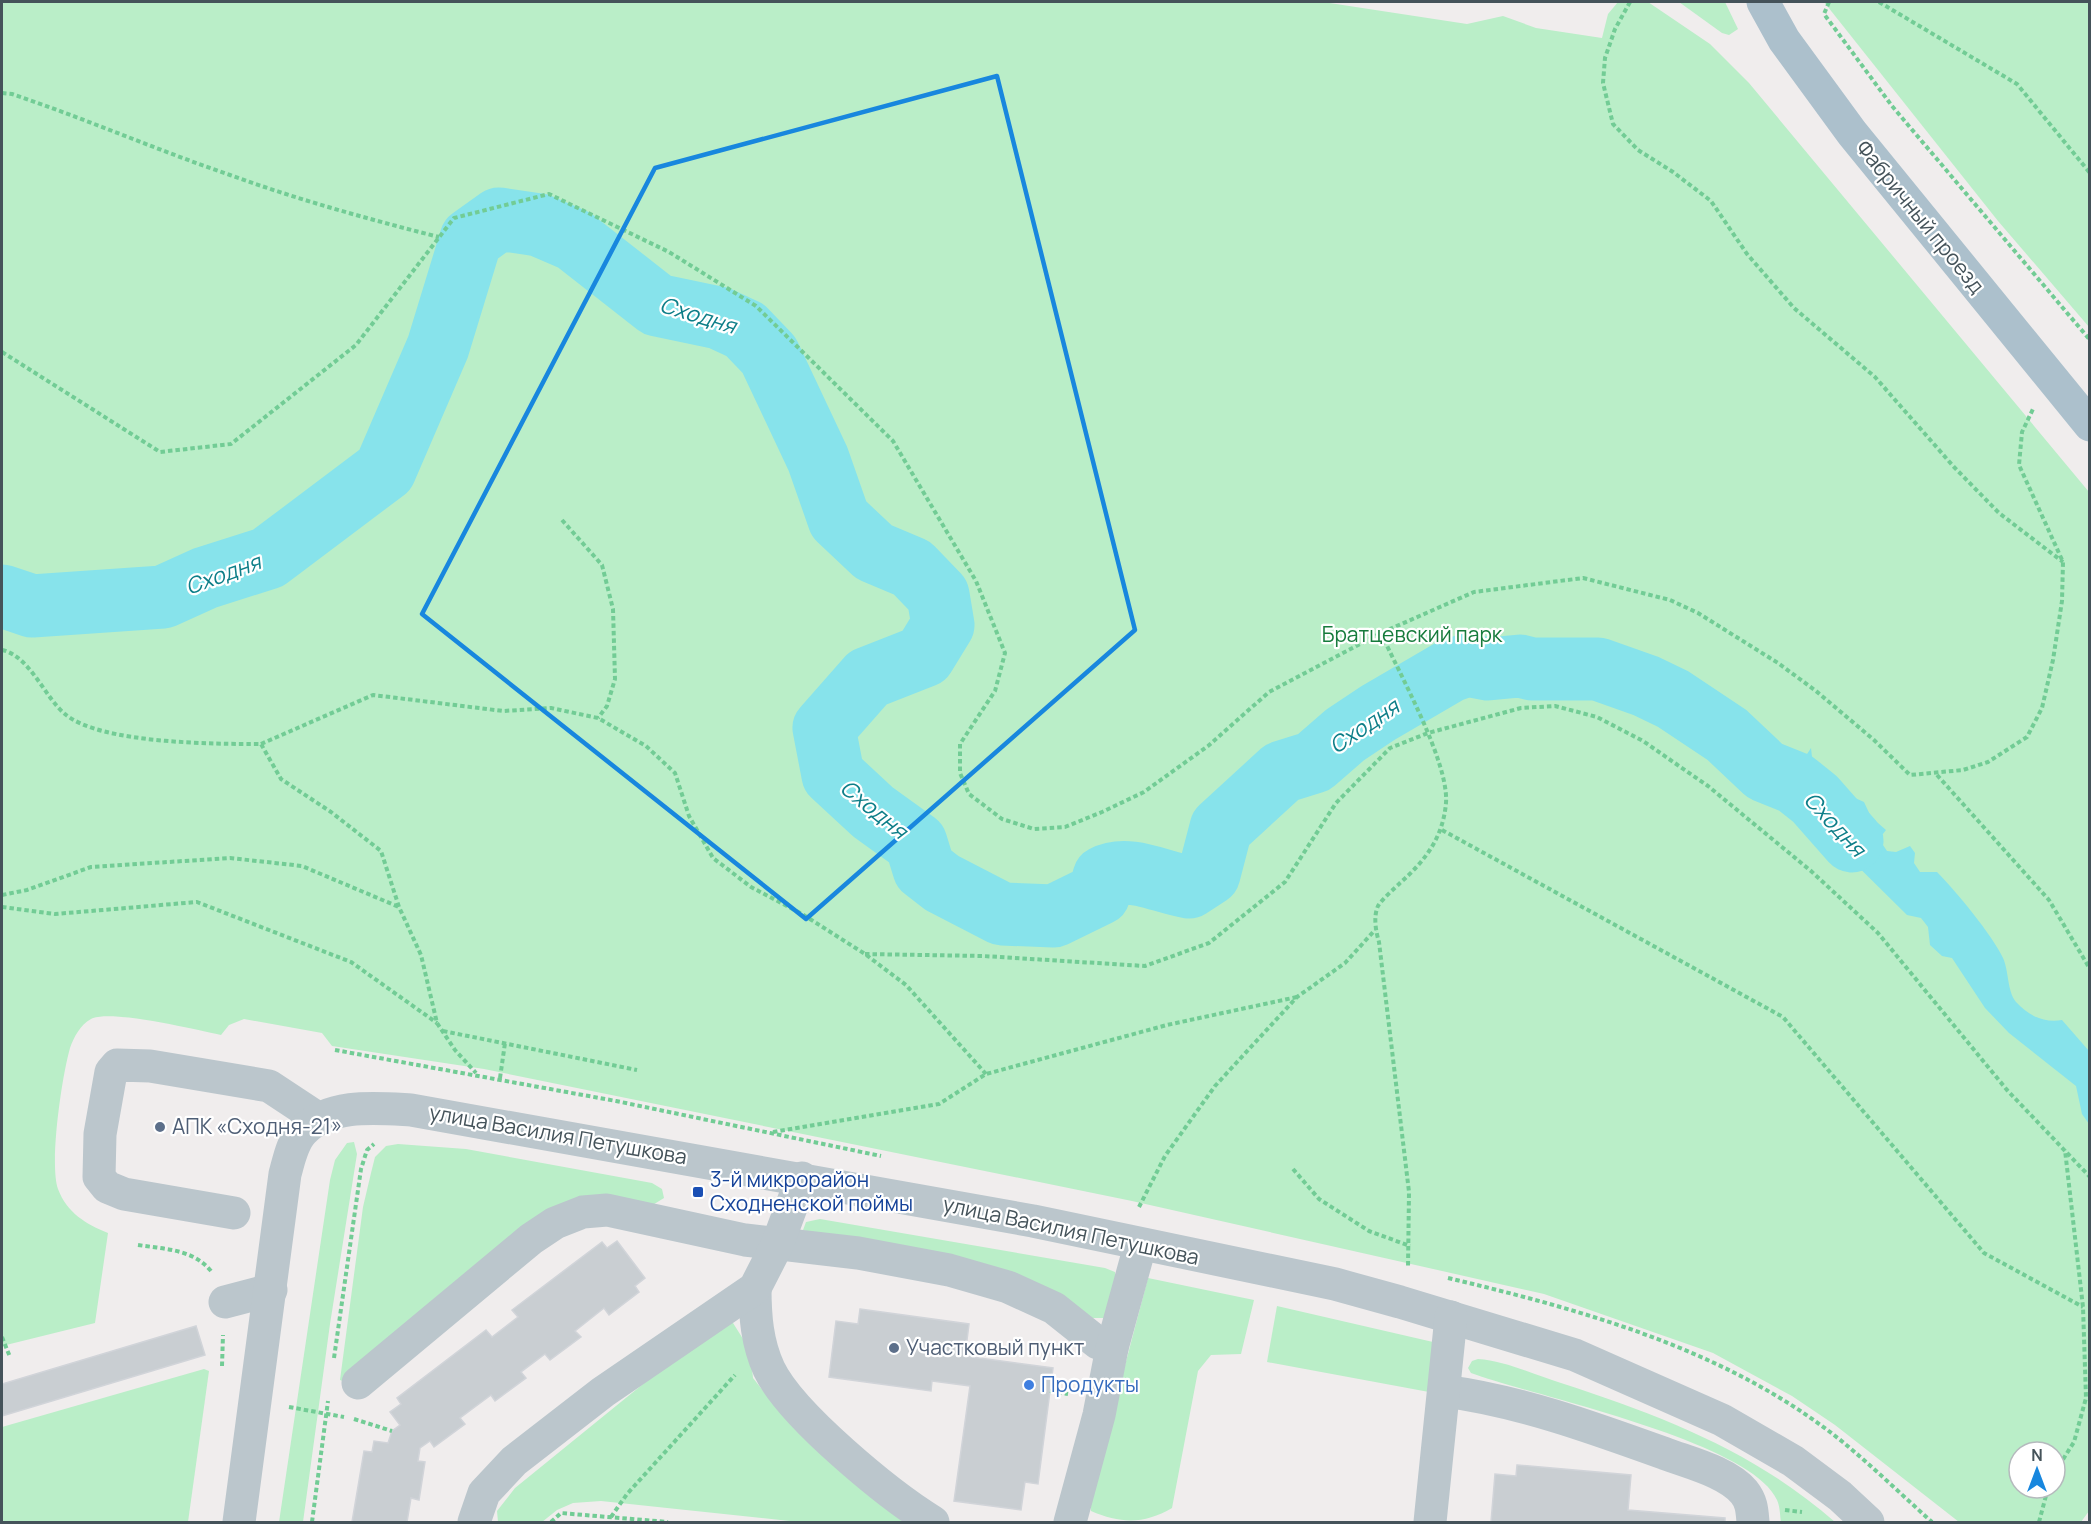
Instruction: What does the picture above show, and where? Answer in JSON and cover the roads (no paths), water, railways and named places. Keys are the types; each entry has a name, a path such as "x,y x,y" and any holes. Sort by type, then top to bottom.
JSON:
{"main road":[{"name":"Фабричный проезд","path":"1763,2 1785,40 1852,133 2090,425"}],"street":[{"path":"234,1213 124,1194 107,1187 99,1177 100,1134 111,1072 117,1065 150,1066 269,1086 319,1119"},
{"name":"улица Василия Петушкова","path":"239,1522 285,1174 292,1149 302,1131 319,1119 343,1110 373,1108 411,1110 1033,1221 1335,1284 1575,1355 1722,1420 1793,1461 1840,1496 1868,1522"},
{"path":"802,1179 777,1245 755,1288 755,1322 762,1352 770,1371 786,1395 808,1420 883,1486 933,1522"},
{"path":"358,1383 531,1239 555,1223 583,1212 608,1210 777,1245 858,1252 949,1270 1008,1287 1054,1308 1098,1343 1112,1348"},
{"path":"1070,1522 1099,1415 1112,1348 1140,1245"},
{"path":"474,1522 484,1493 514,1461 603,1392 755,1288"},
{"path":"225,1302 271,1290"},
{"path":"1430,1522 1451,1317"},
{"path":"1444,1391 1479,1395 1542,1413 1690,1463 1724,1478 1743,1491 1752,1514"}],"water":[{"path":"1811,748 1813,766 1825,772 1825,783 1844,787 1846,794 1864,802 1871,817 1886,830 1879,839 1887,851 1896,852 1910,846 1915,853 1914,863 1920,872 1937,872 1954,890 1991,938 2003,958 2011,992 2016,1002 2037,1017 2062,1020 2089,1051 2089,1124 2082,1114 2076,1086 2009,1033 1985,1008 1952,958 1942,956 1930,945 1928,927 1921,918 1907,915 1827,836 1806,809 1784,789"}],"waterway":[{"name":"Сходня","path":"2,596 32,606 163,597 205,578 268,558 385,470 438,347 471,239 499,219 539,225 574,240 657,305 719,318 745,330 769,355 818,459 839,519 874,552 912,568 938,595 943,625 924,656 868,678 824,728 833,775 873,812 916,843 924,869 942,883 1002,914 1054,916 1099,894 1104,877 1114,874 1135,873 1189,887 1209,874 1221,828 1282,772 1314,762 1345,735 1378,713 1450,671 1467,665 1488,669 1520,666 1532,669 1598,669 1646,686 1673,699 1727,735 1765,771 1795,783 1815,799 1852,841"}],"place":[{"name":"АПК «Сходня-21»","path":"160,1127"},
{"name":"3-й микрорайон Сходненской поймы","path":"698,1192"},
{"name":"Участковый пункт","path":"894,1348"},
{"name":"Продукты","path":"1029,1385"}],"park label":[{"name":"Братцевский парк","path":"1412,635"}]}
